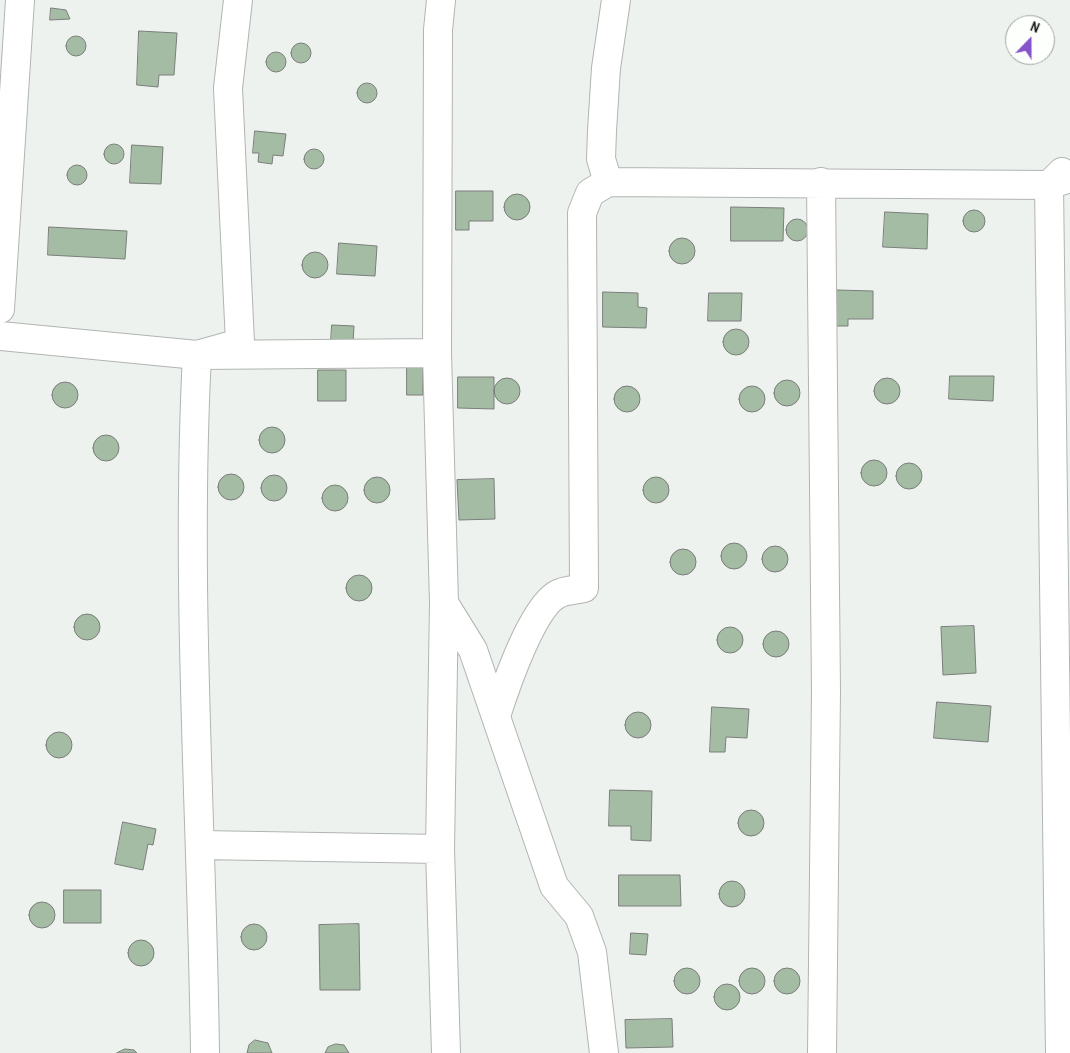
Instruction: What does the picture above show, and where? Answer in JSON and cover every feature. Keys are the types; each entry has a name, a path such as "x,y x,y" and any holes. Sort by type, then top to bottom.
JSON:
{"street":[{"path":"0,309 2,241 20,0"},
{"path":"197,355 240,343 228,88 238,0"},
{"path":"441,0 438,40 437,354 444,603 440,849 446,1053"},
{"path":"608,182 601,159 602,131 606,68 616,0"},
{"path":"1060,1053 1060,182 1070,163"},
{"path":"496,716 508,678 535,619 557,594 584,588 582,213 590,193 608,182 1060,182"},
{"path":"821,182 826,691 822,1053"},
{"path":"0,336 197,355 437,354"},
{"path":"197,355 192,584 205,1053"},
{"path":"444,603 473,650 554,886 579,916 592,952 604,1053"},
{"path":"200,845 440,849"}],"building":[{"path":"51,8 66,10 70,19 50,20"},
{"path":"139,31 177,33 174,75 159,75 158,87 137,85"},
{"path":"72,36 80,36 86,42 86,50 80,56 72,56 66,50 66,42"},
{"path":"301,43 308,46 311,53 308,60 301,63 294,60 291,53 294,46"},
{"path":"276,52 283,55 286,62 283,69 276,72 269,69 266,62 269,55"},
{"path":"367,83 374,86 377,93 374,100 367,103 360,100 357,93 360,86"},
{"path":"255,131 286,134 283,156 273,155 272,164 258,162 259,153 253,153"},
{"path":"110,144 118,144 124,150 124,158 118,164 110,164 104,158 104,150"},
{"path":"132,145 163,147 161,184 130,183"},
{"path":"310,149 318,149 324,155 324,163 318,169 310,169 304,163 304,155"},
{"path":"73,165 81,165 87,171 87,179 81,185 73,185 67,179 67,171"},
{"path":"456,191 493,191 493,221 469,221 469,230 456,230"},
{"path":"517,194 526,198 530,207 526,216 517,220 508,216 504,207 508,198"},
{"path":"731,207 784,208 783,241 731,241"},
{"path":"970,210 978,210 985,217 985,225 978,232 970,232 963,225 963,217"},
{"path":"885,212 928,214 927,249 883,247"},
{"path":"793,219 801,219 808,226 808,234 801,241 793,241 786,234 786,226"},
{"path":"49,227 127,231 125,259 48,255"},
{"path":"682,238 691,242 695,251 691,260 682,264 673,260 669,251 673,242"},
{"path":"339,243 377,246 375,276 337,274"},
{"path":"315,252 324,256 328,265 324,274 315,278 306,274 302,265 306,256"},
{"path":"836,290 873,291 873,319 848,319 848,326 836,326"},
{"path":"603,292 638,293 638,307 647,308 646,328 603,327"},
{"path":"709,293 742,293 741,321 708,321"},
{"path":"332,325 354,326 353,343 331,341"},
{"path":"736,329 745,333 749,342 745,351 736,355 727,351 723,342 727,333"},
{"path":"407,365 423,365 423,395 407,395"},
{"path":"318,370 346,370 346,401 318,401"},
{"path":"950,376 994,376 993,401 949,399"},
{"path":"458,377 494,377 494,409 458,408"},
{"path":"507,378 516,382 520,391 516,400 507,404 498,400 494,391 498,382"},
{"path":"887,378 896,382 900,391 896,400 887,404 878,400 874,391 878,382"},
{"path":"787,380 796,384 800,393 796,402 787,406 778,402 774,393 778,384"},
{"path":"65,382 74,386 78,395 74,404 65,408 56,404 52,395 56,386"},
{"path":"627,386 636,390 640,399 636,408 627,412 618,408 614,399 618,390"},
{"path":"752,386 761,390 765,399 761,408 752,412 743,408 739,399 743,390"},
{"path":"272,427 281,431 285,440 281,449 272,453 263,449 259,440 263,431"},
{"path":"106,435 115,439 119,448 115,457 106,461 97,457 93,448 97,439"},
{"path":"874,460 883,464 887,473 883,482 874,486 865,482 861,473 865,464"},
{"path":"909,463 918,467 922,476 918,485 909,489 900,485 896,476 900,467"},
{"path":"231,474 240,478 244,487 240,496 231,500 222,496 218,487 222,478"},
{"path":"274,475 283,479 287,488 283,497 274,501 265,497 261,488 265,479"},
{"path":"377,477 386,481 390,490 386,499 377,503 368,499 364,490 368,481"},
{"path":"656,477 665,481 669,490 665,499 656,503 647,499 643,490 647,481"},
{"path":"494,479 495,519 459,520 457,480"},
{"path":"335,485 344,489 348,498 344,507 335,511 326,507 322,498 326,489"},
{"path":"734,543 743,547 747,556 743,565 734,569 725,565 721,556 725,547"},
{"path":"775,546 784,550 788,559 784,568 775,572 766,568 762,559 766,550"},
{"path":"683,549 692,553 696,562 692,571 683,575 674,571 670,562 674,553"},
{"path":"359,575 368,579 372,588 368,597 359,601 350,597 346,588 350,579"},
{"path":"87,614 96,618 100,627 96,636 87,640 78,636 74,627 78,618"},
{"path":"974,626 976,673 943,675 941,627"},
{"path":"730,627 739,631 743,640 739,649 730,653 721,649 717,640 721,631"},
{"path":"776,631 785,635 789,644 785,653 776,657 767,653 763,644 767,635"},
{"path":"937,702 991,706 988,742 934,738"},
{"path":"712,707 749,709 747,738 726,737 725,752 710,752"},
{"path":"638,712 647,716 651,725 647,734 638,738 629,734 625,725 629,716"},
{"path":"59,732 68,736 72,745 68,754 59,758 50,754 46,745 50,736"},
{"path":"610,790 652,791 651,841 631,840 631,826 609,826"},
{"path":"751,810 760,814 764,823 760,832 751,836 742,832 738,823 742,814"},
{"path":"123,822 156,829 153,845 148,844 143,870 115,864"},
{"path":"619,875 680,875 681,906 619,906"},
{"path":"732,881 741,885 745,894 741,903 732,907 723,903 719,894 723,885"},
{"path":"64,890 101,890 101,923 64,923"},
{"path":"42,902 51,906 55,915 51,924 42,928 33,924 29,915 33,906"},
{"path":"254,924 263,928 267,937 263,946 254,950 245,946 241,937 245,928"},
{"path":"359,924 360,990 320,990 319,925"},
{"path":"631,933 648,934 646,955 630,954"},
{"path":"141,940 150,944 154,953 150,962 141,966 132,962 128,953 132,944"},
{"path":"687,968 696,972 700,981 696,990 687,994 678,990 674,981 678,972"},
{"path":"752,968 761,972 765,981 761,990 752,994 743,990 739,981 743,972"},
{"path":"787,968 796,972 800,981 796,990 787,994 778,990 774,981 778,972"},
{"path":"727,984 736,988 740,997 736,1006 727,1010 718,1006 714,997 718,988"},
{"path":"672,1019 673,1047 626,1048 625,1020"},
{"path":"255,1040 268,1043 272,1053 247,1053 249,1045"},
{"path":"336,1044 344,1045 349,1053 325,1053 328,1047"},
{"path":"125,1049 134,1050 137,1053 117,1053"}]}
